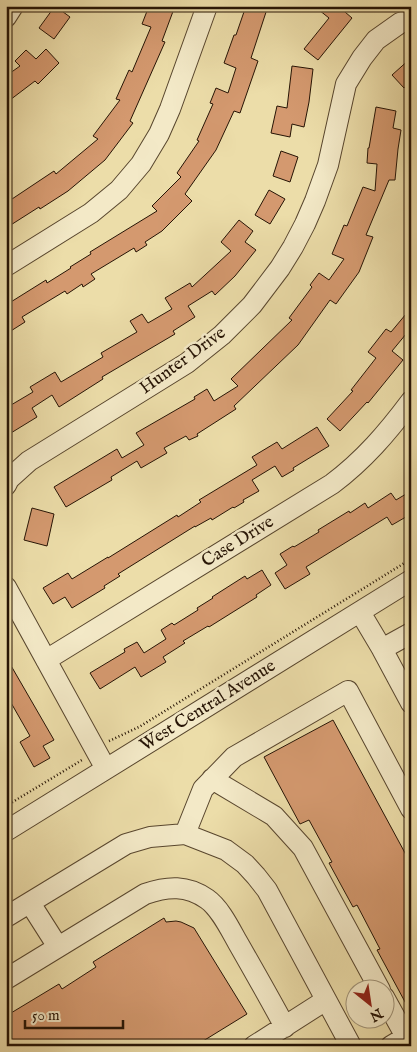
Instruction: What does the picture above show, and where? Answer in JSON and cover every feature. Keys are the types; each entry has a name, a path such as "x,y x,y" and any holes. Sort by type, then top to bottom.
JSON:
{"street":[{"path":"6,17 13,6"},
{"path":"6,266 91,213 119,190 141,164 159,134 170,109 207,6"},
{"name":"Hunter Drive","path":"6,485 9,479 29,461 193,358 222,335 252,305 280,268 306,224 328,165 346,84 376,40 400,23 411,19"},
{"name":"Case Drive","path":"46,660 332,484 355,466 374,447 411,401"},
{"name":"West Central Avenue","path":"6,831 411,580"},
{"path":"6,587 106,769"},
{"path":"360,612 411,703"},
{"path":"382,649 411,633"},
{"path":"185,834 203,788 234,757 348,691 411,809"},
{"path":"212,779 274,816 303,848 375,980"},
{"path":"6,917 126,844 150,837 185,834 226,850 245,864 267,890 326,1000 345,1044"},
{"path":"6,979 145,894 168,888 186,889 202,896 213,904 227,924 285,1026"},
{"path":"30,903 58,947"},
{"path":"254,1046 326,1000"},
{"path":"394,1020 403,1039"}],"path":[{"path":"6,806 111,740 139,727 411,559"}],"building":[{"path":"55,6 70,17 54,39 39,28"},
{"path":"149,6 175,6 162,41 165,42 130,121 133,123 105,160 68,191 6,228 6,203 54,171 56,174 98,139 93,136 120,100 116,99 129,70 132,72 151,27 142,24"},
{"path":"246,6 268,6 251,58 258,61 240,113 234,111 216,150 185,194 192,201 162,231 145,242 147,245 136,252 134,248 91,274 95,279 83,287 82,284 67,294 65,291 22,317 25,322 6,334 6,305 46,280 47,283 91,254 90,252 157,211 152,206 181,177 177,173 199,141 197,140 213,104 210,103 216,88 228,93 236,68 224,63"},
{"path":"314,6 338,6 352,18 318,60 304,49 329,18"},
{"path":"46,49 59,63 38,84 35,81 6,103 6,76 20,66 15,61 26,50 36,59"},
{"path":"411,58 411,82 404,88 392,75"},
{"path":"292,66 313,69 304,127 292,124 290,137 271,133 277,106 287,108"},
{"path":"376,107 396,111 393,128 401,130 395,180 389,180 366,235 373,237 359,272 336,304 330,300 298,345 234,406 236,409 197,434 198,436 189,440 186,436 164,448 167,453 141,468 137,461 111,477 112,480 66,507 54,487 117,449 122,458 144,445 136,433 195,399 194,397 207,389 214,401 238,386 231,379 292,320 289,318 312,287 310,285 319,273 329,280 344,259 332,254 344,225 347,226 363,187 375,191 377,164 367,163"},
{"path":"281,151 298,157 290,182 273,176"},
{"path":"269,190 285,199 270,224 255,215"},
{"path":"239,220 253,231 245,242 256,250 235,276 215,295 212,291 188,306 195,317 173,331 175,334 102,377 103,379 59,407 52,395 32,408 37,417 6,436 6,408 33,392 30,387 55,372 61,382 103,357 101,353 137,332 130,321 142,314 148,323 172,309 165,298 190,283 192,287 231,251 221,242"},
{"path":"411,308 411,328 392,351 403,360 368,403 340,431 327,419 353,391 351,390 376,358 368,352 386,329 391,332"},
{"path":"317,427 329,446 293,468 294,470 282,477 275,466 252,480 259,491 243,500 244,502 212,520 211,518 195,526 118,574 120,576 104,586 105,588 72,608 65,597 53,604 43,588 68,573 72,579 177,515 178,517 201,502 199,500 257,465 252,457 277,442 282,449"},
{"path":"411,491 411,514 392,525 387,517 306,567 310,574 285,589 275,573 287,565 280,554 365,503 368,508 391,493 396,500"},
{"path":"32,508 54,514 47,546 24,540"},
{"path":"262,570 271,585 256,595 257,597 183,641 185,643 163,657 166,662 141,677 135,667 100,689 90,673 125,652 124,649 137,642 144,653 166,639 161,630 172,623 174,625 198,610 197,608 212,597 245,576 247,579"},
{"path":"6,657 54,740 43,746 50,758 34,767 20,742 30,736 6,694"},
{"path":"333,720 411,864 411,1013 377,950 380,949 357,905 353,907 329,863 332,862 309,820 300,824 264,757"},
{"path":"164,918 166,922 181,922 194,928 247,1014 195,1046 6,1046 6,1016 59,984 62,989 96,967 93,962"}]}
